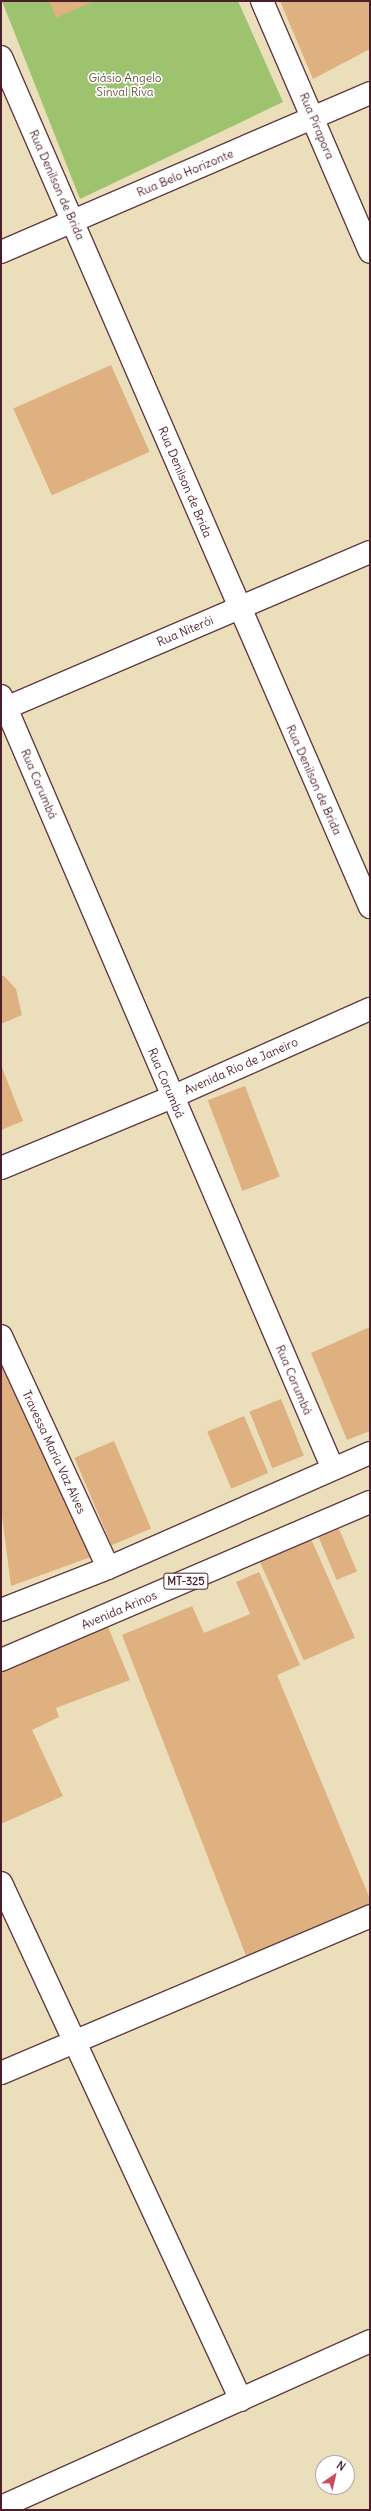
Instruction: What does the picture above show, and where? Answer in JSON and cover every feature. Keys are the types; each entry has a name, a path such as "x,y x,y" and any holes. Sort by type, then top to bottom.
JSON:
{"street":[{"name":"Rua Pirapora","path":"262,1 314,117 370,252"},
{"name":"Rua Denilson de Brida","path":"1,57 370,907"},
{"name":"Rua Belo Horizonte","path":"1,252 370,93"},
{"name":"Rua Niterói","path":"3,704 239,608 370,552"},
{"name":"Rua Corumbá","path":"3,704 333,1469"},
{"name":"Avenida Rio de Janeiro","path":"1,1168 172,1097 370,1008"},
{"name":"Travessa Maria Vaz Alves","path":"1,1336 108,1568"},
{"path":"1,1608 108,1568 370,1454"},
{"name":"Avenida Arinos","path":"1,1660 370,1502"},
{"path":"1,1883 241,2400"},
{"path":"1,2073 370,1916"},
{"path":"1,2507 370,2341"}],"green space":[{"name":"Giásio Angelo Sinval Riva","path":"2,1 238,1 283,102 80,199"}],"building":[{"path":"49,1 94,1 56,18"},
{"path":"280,1 370,1 370,49 313,79"},
{"path":"111,365 150,452 52,495 13,409"},
{"path":"1,976 4,976 16,989 22,1015 1,1024"},
{"path":"1,1065 23,1121 1,1130"},
{"path":"245,1086 280,1177 242,1191 208,1100"},
{"path":"370,1327 370,1431 347,1440 311,1353"},
{"path":"1,1359 99,1554 11,1586 1,1508"},
{"path":"281,1399 304,1456 272,1468 249,1412"},
{"path":"244,1416 268,1473 231,1489 207,1432"},
{"path":"114,1441 151,1528 112,1545 74,1458"},
{"path":"339,1529 357,1571 337,1580 319,1538"},
{"path":"311,1539 355,1638 304,1660 260,1562"},
{"path":"259,1572 300,1665 277,1675 370,1899 370,1908 248,1961 122,1635 192,1606 204,1633 250,1614 236,1582"},
{"path":"108,1627 130,1680 56,1708 59,1717 32,1730 63,1796 1,1824 1,1671"}]}
